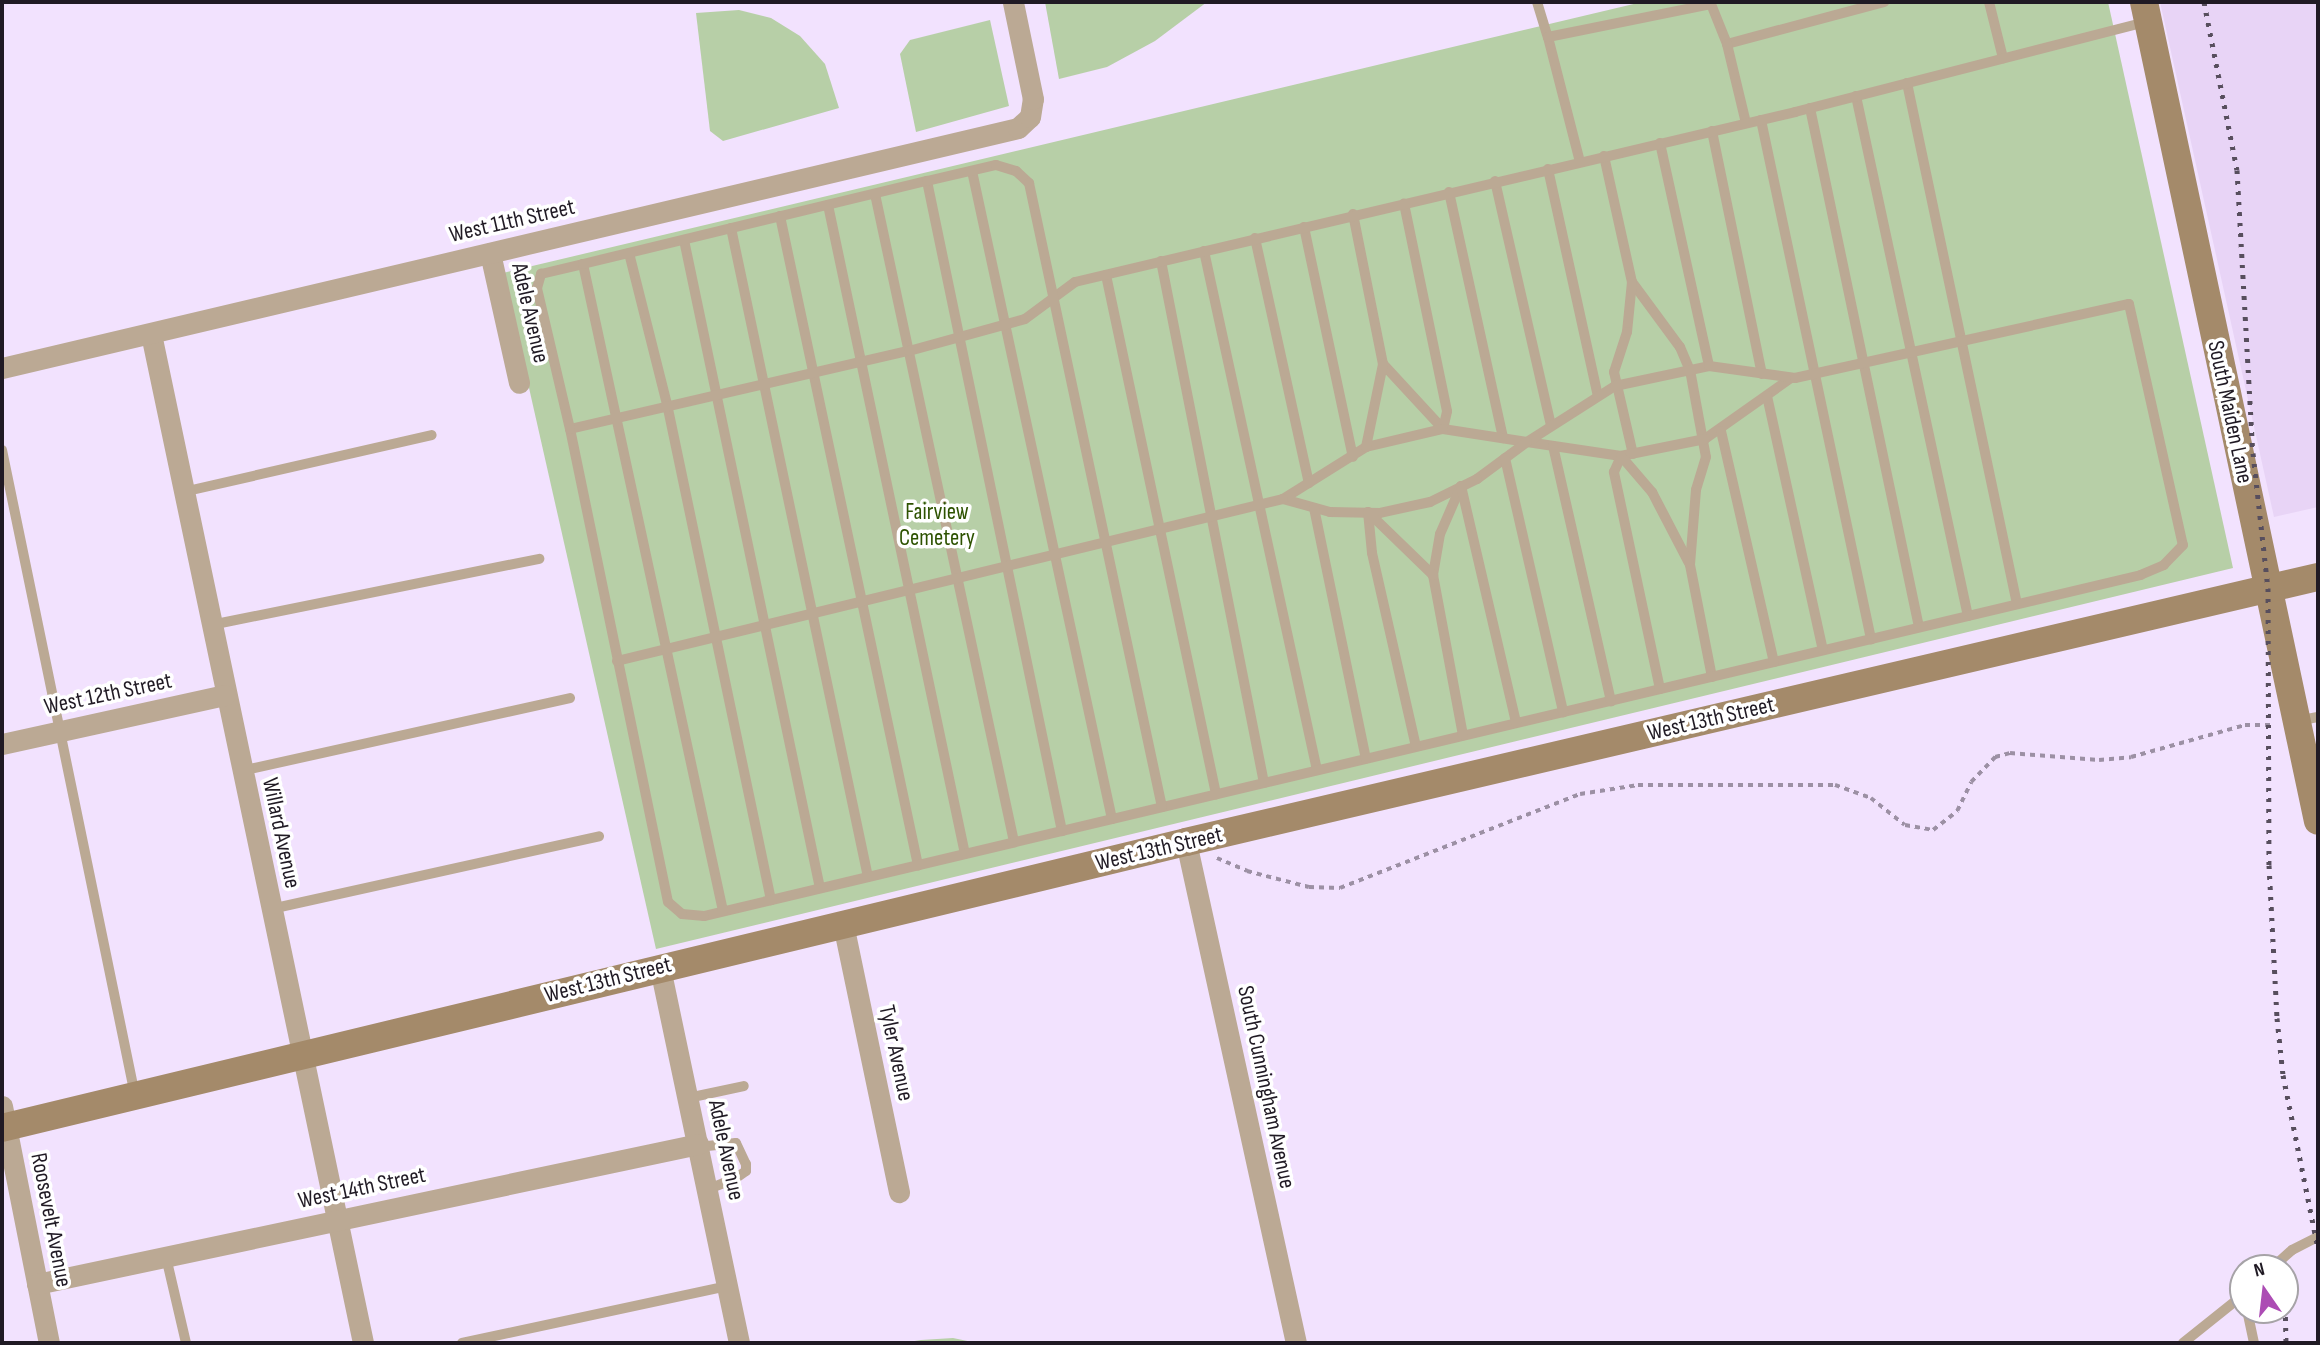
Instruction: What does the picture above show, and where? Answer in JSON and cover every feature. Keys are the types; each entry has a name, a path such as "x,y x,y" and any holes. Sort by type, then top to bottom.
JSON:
{"street":[{"name":"West 11th Street","path":"2,368 1018,128 1030,117 1033,99 1013,2"},
{"name":"South Maiden Lane","path":"2146,12 2268,588 2308,719 2318,821"},
{"name":"Adele Avenue","path":"489,253 519,383"},
{"name":"Willard Avenue","path":"151,334 363,1343"},
{"name":"West 13th Street","path":"3,1120 135,1095 843,924 1187,847 2318,577"},
{"name":"West 12th Street","path":"2,744 225,695"},
{"name":"South Cunningham Avenue","path":"1187,847 1296,1343"},
{"name":"Tyler Avenue","path":"843,924 899,1192"},
{"name":"Adele Avenue","path":"660,968 739,1343"},
{"name":"Roosevelt Avenue","path":"3,1120 49,1343"},
{"name":"West 14th Street","path":"37,1284 698,1145"}],"lane":[{"path":"1537,2 1580,162"},
{"path":"1727,44 1884,2"},
{"path":"1989,2 2003,58"},
{"path":"1548,37 1710,4 1727,44 1746,123"},
{"path":"570,429 616,415 909,351 1024,319 1075,282 1353,214 1810,108 2003,58 2146,12"},
{"path":"1907,83 2017,604"},
{"path":"1856,96 1968,616"},
{"path":"1810,108 1919,627"},
{"path":"1761,120 1871,639"},
{"path":"1712,131 1762,374"},
{"path":"1660,143 1709,366"},
{"path":"1604,156 1632,282 1627,332 1614,372 1615,386 1633,454"},
{"path":"1162,807 1029,183 1016,171 996,165 972,170 541,274 537,288 570,429 668,902 682,914 723,911 771,900 2141,575 2164,565 2183,545 2129,304 1791,378 1709,366 1615,386 1461,486 1430,502 1368,512 1314,508 1283,499"},
{"path":"1548,169 1598,396"},
{"path":"972,170 1009,323 1112,819"},
{"path":"927,181 1062,831"},
{"path":"1496,181 1551,426"},
{"path":"1449,192 1503,438"},
{"path":"875,194 960,577 1014,842"},
{"path":"1404,202 1447,411 1443,429"},
{"path":"828,205 965,854"},
{"path":"1353,214 1383,364 1366,447"},
{"path":"780,216 918,865"},
{"path":"1304,226 1353,457"},
{"path":"731,228 868,877"},
{"path":"1255,239 1309,483"},
{"path":"684,240 820,888"},
{"path":"1204,251 1317,771"},
{"path":"629,253 667,404 771,900"},
{"path":"1161,261 1264,783"},
{"path":"583,264 723,911"},
{"path":"1106,275 1163,528 1216,794"},
{"path":"1632,282 1680,347 1690,370 1704,439 1690,565"},
{"path":"1383,364 1443,429"},
{"path":"617,661 1283,499 1366,447 1443,429 1621,456 1704,439 1721,431 1791,378"},
{"path":"1767,396 1823,650"},
{"path":"1721,431 1774,662"},
{"path":"183,492 432,435"},
{"path":"1553,446 1611,701"},
{"path":"2,450 135,1095"},
{"path":"1621,456 1652,492 1690,565 1712,677"},
{"path":"1621,456 1614,472 1660,689"},
{"path":"1505,458 1563,712"},
{"path":"1461,486 1440,534 1433,575 1463,736"},
{"path":"1461,486 1516,723"},
{"path":"1314,508 1366,759"},
{"path":"1368,512 1433,575"},
{"path":"1368,512 1372,553 1416,747"},
{"path":"211,625 540,559"},
{"path":"241,771 570,698"},
{"path":"271,909 599,836"},
{"path":"688,1098 744,1086"},
{"path":"698,1145 736,1143 746,1164 746,1171 736,1178 707,1190"},
{"path":"2288,1254 2318,1237"},
{"path":"166,1257 186,1343"},
{"path":"462,1343 727,1286"},
{"path":"2183,1343 2229,1305"},
{"path":"2250,1324 2254,1343"}],"path":[{"path":"1187,847 1309,887 1340,888 1580,794 1638,785 1835,785 1871,798 1905,825 1933,830 1957,811 1970,782 1995,757 2010,753 2099,760 2131,757 2245,725 2308,719"}],"shaded area":[{"path":"2160,2 2318,2 2318,507 2274,517"}],"green space":[{"path":"1045,2 1207,2 1155,41 1107,67 1059,79"},
{"name":"Fairview Cemetery","path":"1642,2 2108,2 2233,568 656,949 503,273"},
{"path":"739,10 771,18 800,36 825,64 839,108 723,141 710,131 696,13"},
{"path":"990,20 1009,106 916,132 900,54 910,40"},
{"path":"953,1338 977,1343 902,1343 921,1340"}],"railway":[{"path":"2204,2 2237,170 2253,453 2268,588 2269,865 2277,1018 2283,1075 2318,1248"},
{"path":"2286,1324 2286,1343"}]}
